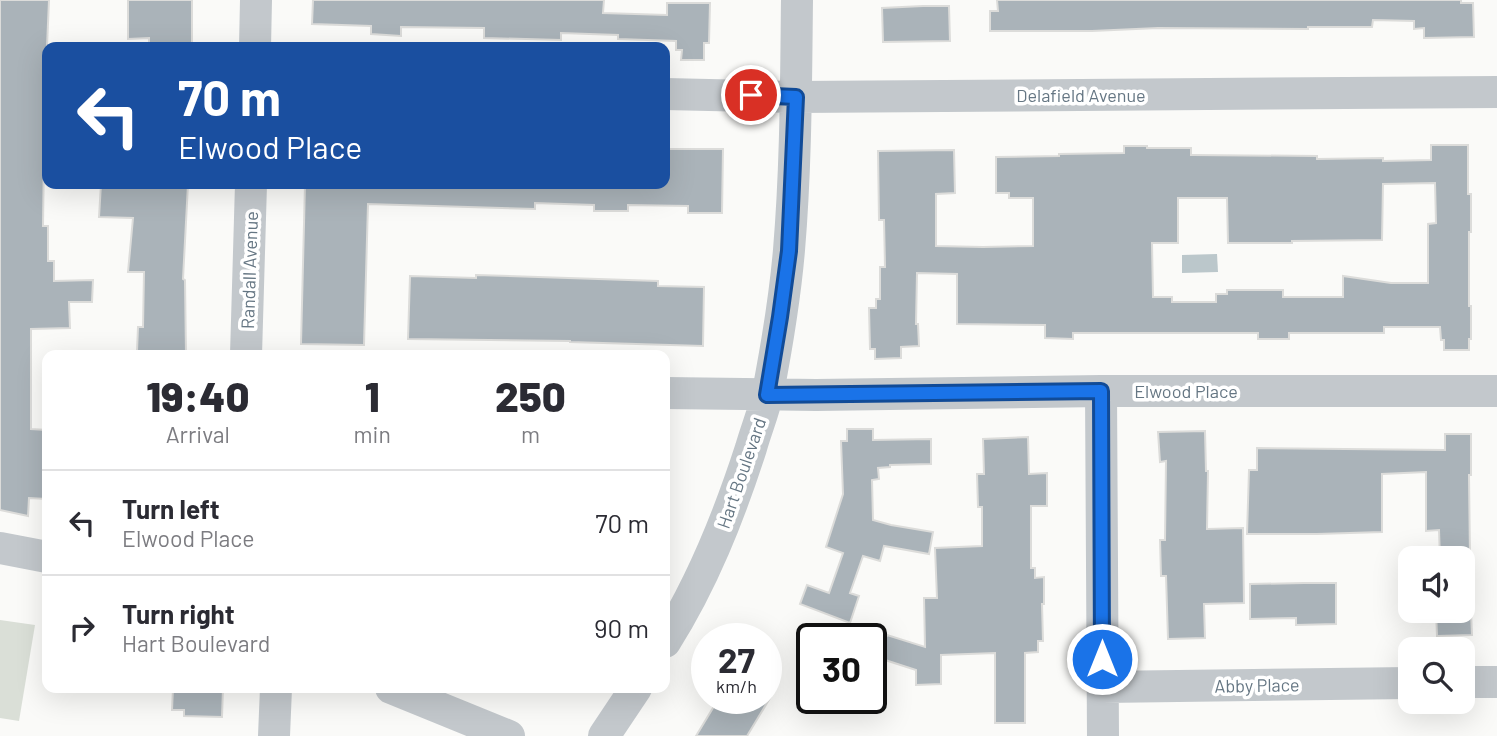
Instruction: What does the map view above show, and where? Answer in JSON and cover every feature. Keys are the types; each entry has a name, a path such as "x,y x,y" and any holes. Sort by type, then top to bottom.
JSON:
{"street":[{"path":"255,42 256,0"},
{"name":"Hart Boulevard","path":"670,634 698,586 716,546 767,395 789,251 797,0"},
{"name":"Delafield Avenue","path":"670,94 796,97 1497,92"},
{"name":"Randall Avenue","path":"246,350 251,189"},
{"path":"1101,391 1103,736"},
{"name":"Elwood Place","path":"670,393 767,395 1101,391 1497,391"},
{"path":"0,548 42,556"},
{"path":"1475,682 1497,682"},
{"name":"Abby Place","path":"1103,687 1398,683"},
{"path":"274,736 276,693"},
{"path":"403,693 509,736"},
{"path":"604,736 633,693"}],"shaded area":[{"path":"1217,254 1218,272 1182,273 1182,255"},
{"path":"0,620 35,625 19,721 0,718"}],"building":[{"path":"0,0 49,0 47,42 42,42 43,226 48,226 48,261 54,261 54,281 93,280 92,302 69,302 70,328 31,329 31,429 42,430 42,499 29,498 28,516 0,510"},
{"path":"128,0 192,0 192,42 128,39"},
{"path":"313,0 604,0 603,13 667,15 667,3 710,3 709,43 704,43 704,60 681,60 682,50 676,50 676,41 618,39 618,35 561,33 561,40 484,38 484,28 401,27 401,36 371,34 371,26 312,24"},
{"path":"997,0 1461,0 1461,3 1473,3 1474,37 1424,38 1424,28 1414,29 1414,21 1373,20 1372,27 1308,29 990,31 990,11 998,11"},
{"path":"949,6 950,41 883,42 882,8"},
{"path":"1431,145 1468,145 1468,194 1471,194 1469,350 1444,350 1440,327 1384,327 1384,333 1289,333 1289,339 1258,339 1258,333 1073,333 1073,339 1045,338 1045,325 957,324 957,274 917,273 916,324 919,346 901,347 901,358 875,359 875,349 870,349 869,308 876,308 876,299 880,299 880,267 885,267 884,220 879,220 878,151 954,150 955,193 936,194 936,246 983,247 1033,246 1033,198 1009,198 1009,193 996,193 996,157 1124,153 1124,146 1147,146 1191,148 1191,155 1431,160","holes":["1435,183 1436,223 1428,224 1428,283 1391,283 1343,276 1343,297 1283,297 1283,290 1227,290 1227,294 1216,294 1216,302 1172,302 1172,297 1153,297 1152,243 1178,243 1178,198 1227,198 1228,243 1382,240 1383,184"]},
{"path":"670,149 723,149 722,213 688,213 688,206 628,205 628,211 594,211 594,205 535,203 535,209 368,204 364,345 301,344 305,189 670,189"},
{"path":"101,189 188,189 183,279 186,350 137,350 138,327 143,327 144,272 128,272 133,218 99,217"},
{"path":"476,275 658,281 658,286 704,287 703,346 408,339 410,276 476,278"},
{"path":"847,429 873,429 873,440 931,439 931,464 878,468 879,479 872,480 873,520 933,532 929,554 884,546 880,561 863,556 850,593 859,596 850,623 800,604 807,585 829,593 843,553 826,547 843,494 841,441 847,441"},
{"path":"1205,431 1208,471 1207,529 1243,528 1244,603 1204,604 1205,638 1168,639 1166,576 1161,576 1160,540 1165,540 1166,461 1160,462 1158,432"},
{"path":"1445,434 1471,434 1470,546 1440,546 1439,530 1426,531 1426,472 1382,474 1382,532 1247,534 1249,470 1257,470 1257,448 1445,450"},
{"path":"1028,437 1029,474 1047,473 1047,506 1031,506 1031,568 1035,568 1035,578 1044,577 1043,641 1038,641 1038,652 1025,653 1025,723 995,723 995,653 941,655 941,684 916,685 916,670 887,661 887,635 925,647 924,598 937,598 935,548 982,546 982,507 978,507 977,474 984,474 983,439"},
{"path":"1336,583 1336,624 1296,625 1296,618 1250,619 1250,584"},
{"path":"1436,623 1472,623 1472,635 1437,636"},
{"path":"173,693 223,693 222,717 184,716 184,710 172,710"},
{"path":"709,714 760,714 747,736 696,736"}],"route":[{"path":"751,95 796,97 789,251 767,395 1101,391 1102,659"}]}
